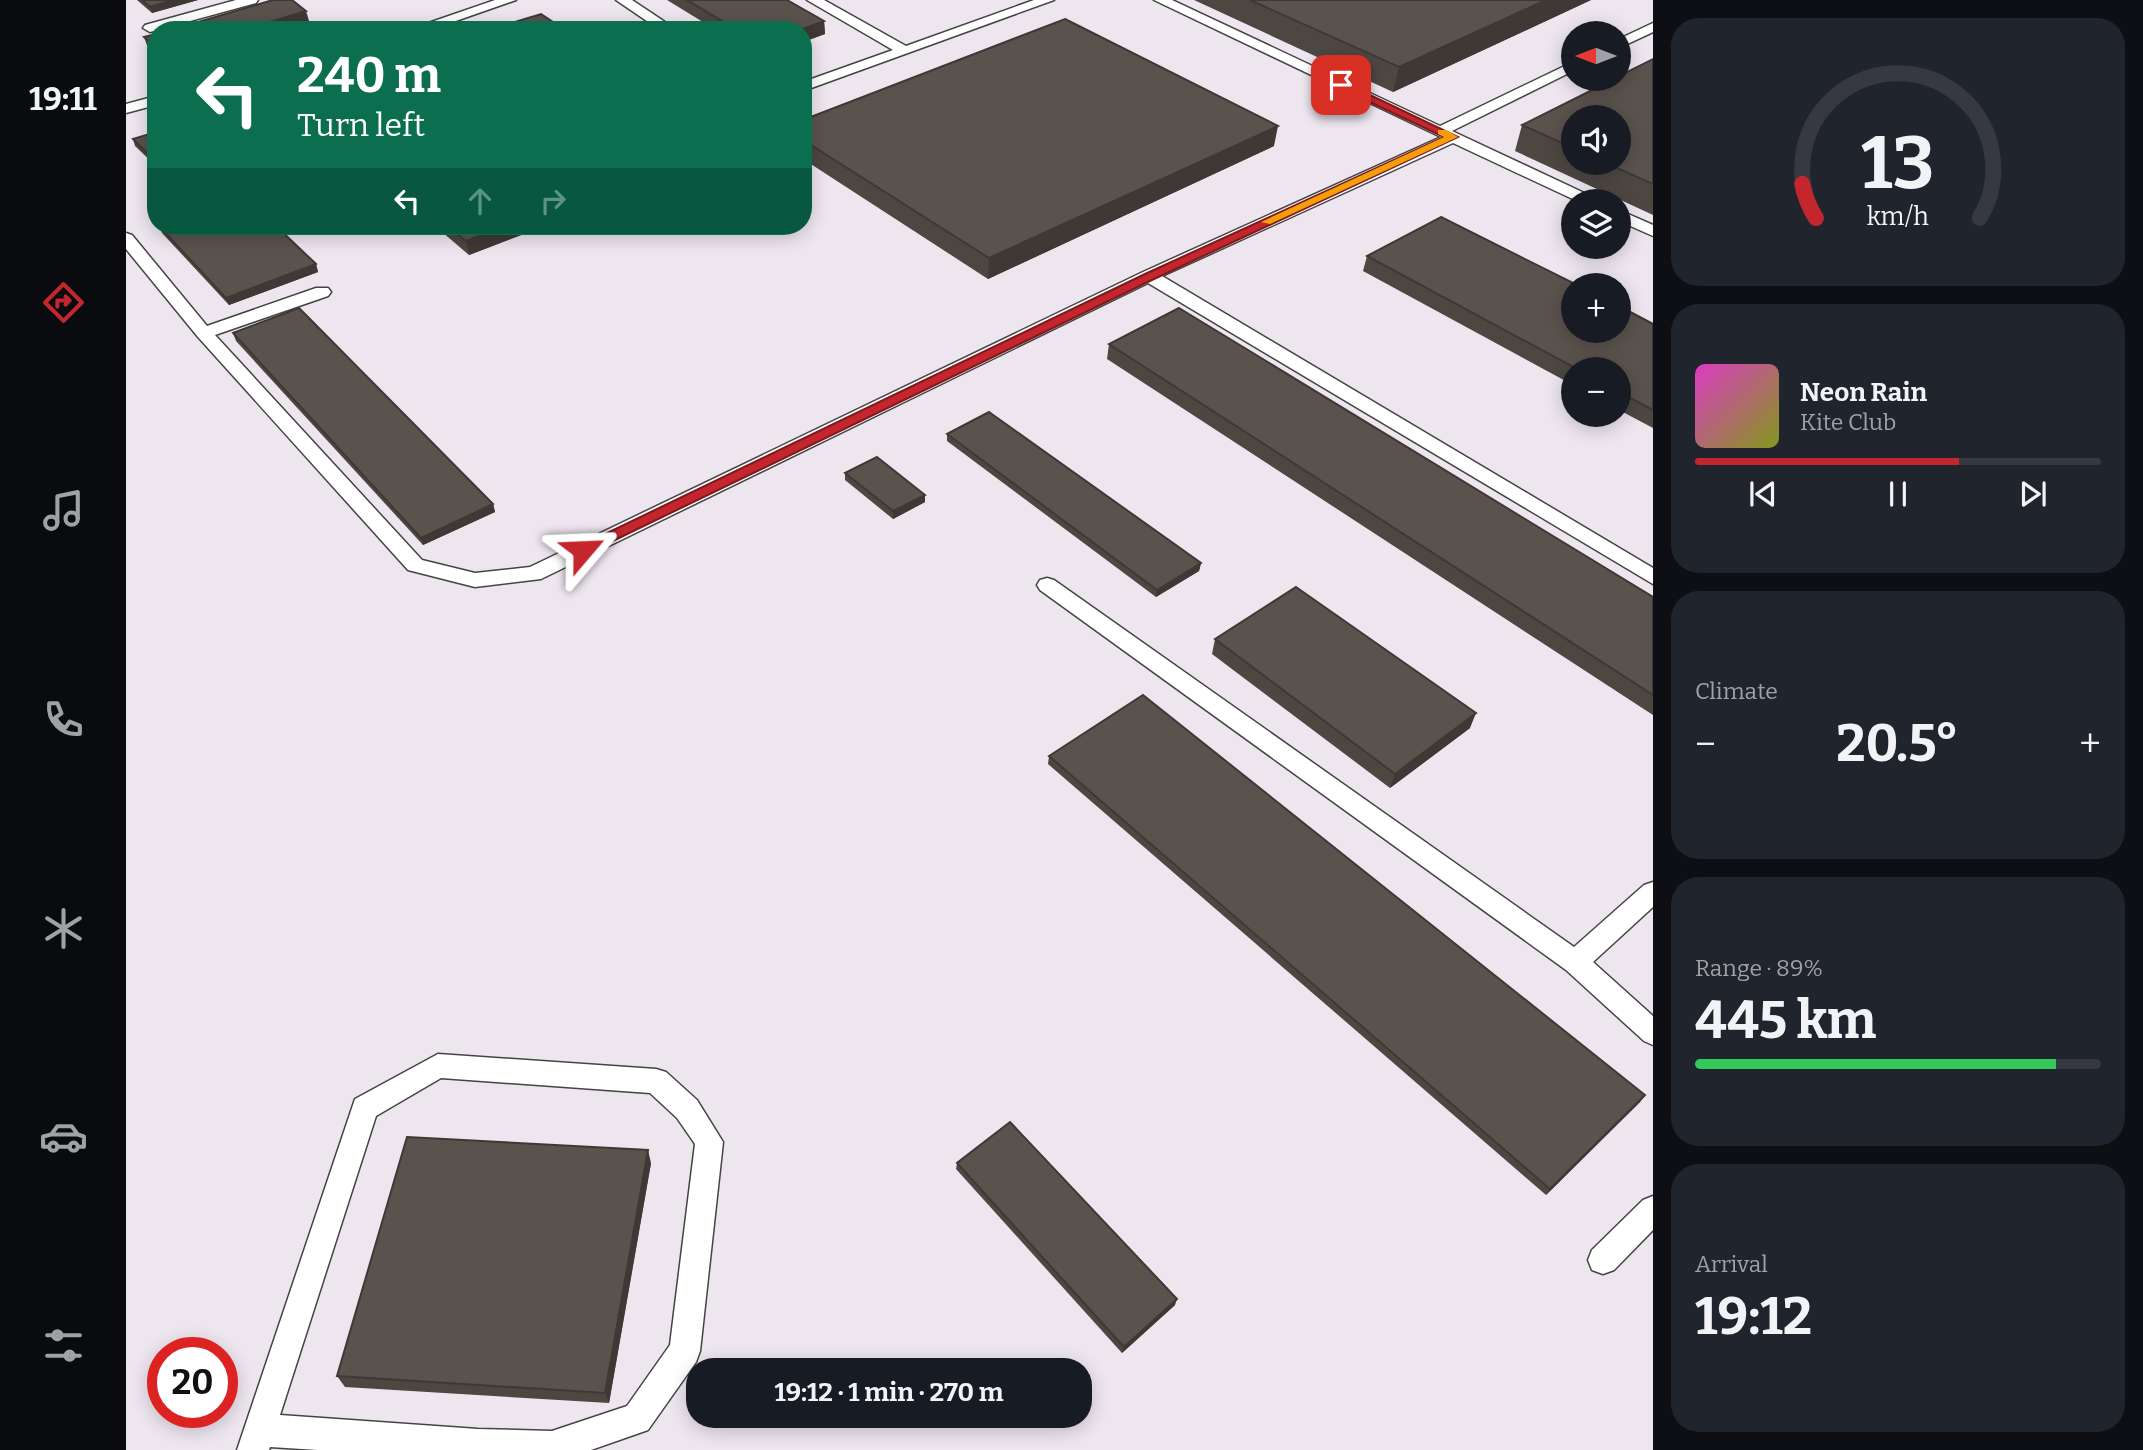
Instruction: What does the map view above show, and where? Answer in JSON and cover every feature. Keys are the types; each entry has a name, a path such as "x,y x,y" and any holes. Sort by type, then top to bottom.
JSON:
{"lane":[{"path":"175,21 251,0"},
{"path":"443,21 509,0"},
{"path":"623,0 656,21"},
{"path":"814,0 905,51"},
{"path":"812,85 1047,0"},
{"path":"1161,0 1564,189"},
{"path":"1631,38 1653,27"},
{"path":"126,238 204,333 415,565 475,580 534,574 1447,134 1561,72"},
{"path":"126,109 147,103"},
{"path":"1631,221 1653,231"},
{"path":"1149,276 1653,577"},
{"path":"204,333 322,292"},
{"path":"1047,585 1575,962 1653,1033"},
{"path":"1575,962 1653,892"},
{"path":"438,1066 656,1081 687,1110 709,1142 685,1351 637,1419 552,1447 256,1440 365,1108 438,1066"},
{"path":"1603,1260 1653,1210"}],"shaded area":[{"path":"126,0 1653,0 1653,1450 126,1450"}],"building":[{"path":"142,0 173,0 150,7"},
{"path":"273,0 292,0 306,11 273,21 202,21"},
{"path":"687,0 787,0 824,21 812,26 812,21 722,21"},
{"path":"1250,0 1546,0 1399,67"},
{"path":"541,14 552,21 518,21"},
{"path":"1065,19 1278,126 989,258 812,146 812,117"},
{"path":"1653,59 1653,184 1631,174 1631,105 1562,105 1590,91 1631,91 1631,70"},
{"path":"1561,106 1561,143 1522,125"},
{"path":"147,135 147,153 133,139"},
{"path":"1441,217 1561,277 1561,343 1631,343 1631,312 1653,324 1653,410 1631,398 1631,357 1561,357 1561,360 1367,256"},
{"path":"167,235 285,235 316,264 226,298"},
{"path":"459,235 482,235 466,241"},
{"path":"299,308 493,504 421,538 233,333"},
{"path":"1179,308 1653,597 1653,695 1109,344"},
{"path":"989,412 1201,563 1157,590 947,434"},
{"path":"877,457 925,495 893,511 845,473"},
{"path":"1296,587 1476,713 1395,774 1215,639"},
{"path":"1143,695 1645,1095 1550,1189 1049,756"},
{"path":"1010,1122 1177,1299 1124,1347 957,1163"},
{"path":"407,1137 648,1150 605,1393 337,1376"}],"slow traffic":[{"path":"1266,222 1453,137 1442,132"}],"route":[{"path":"583,550 1149,276 1453,137 1341,85"}]}
